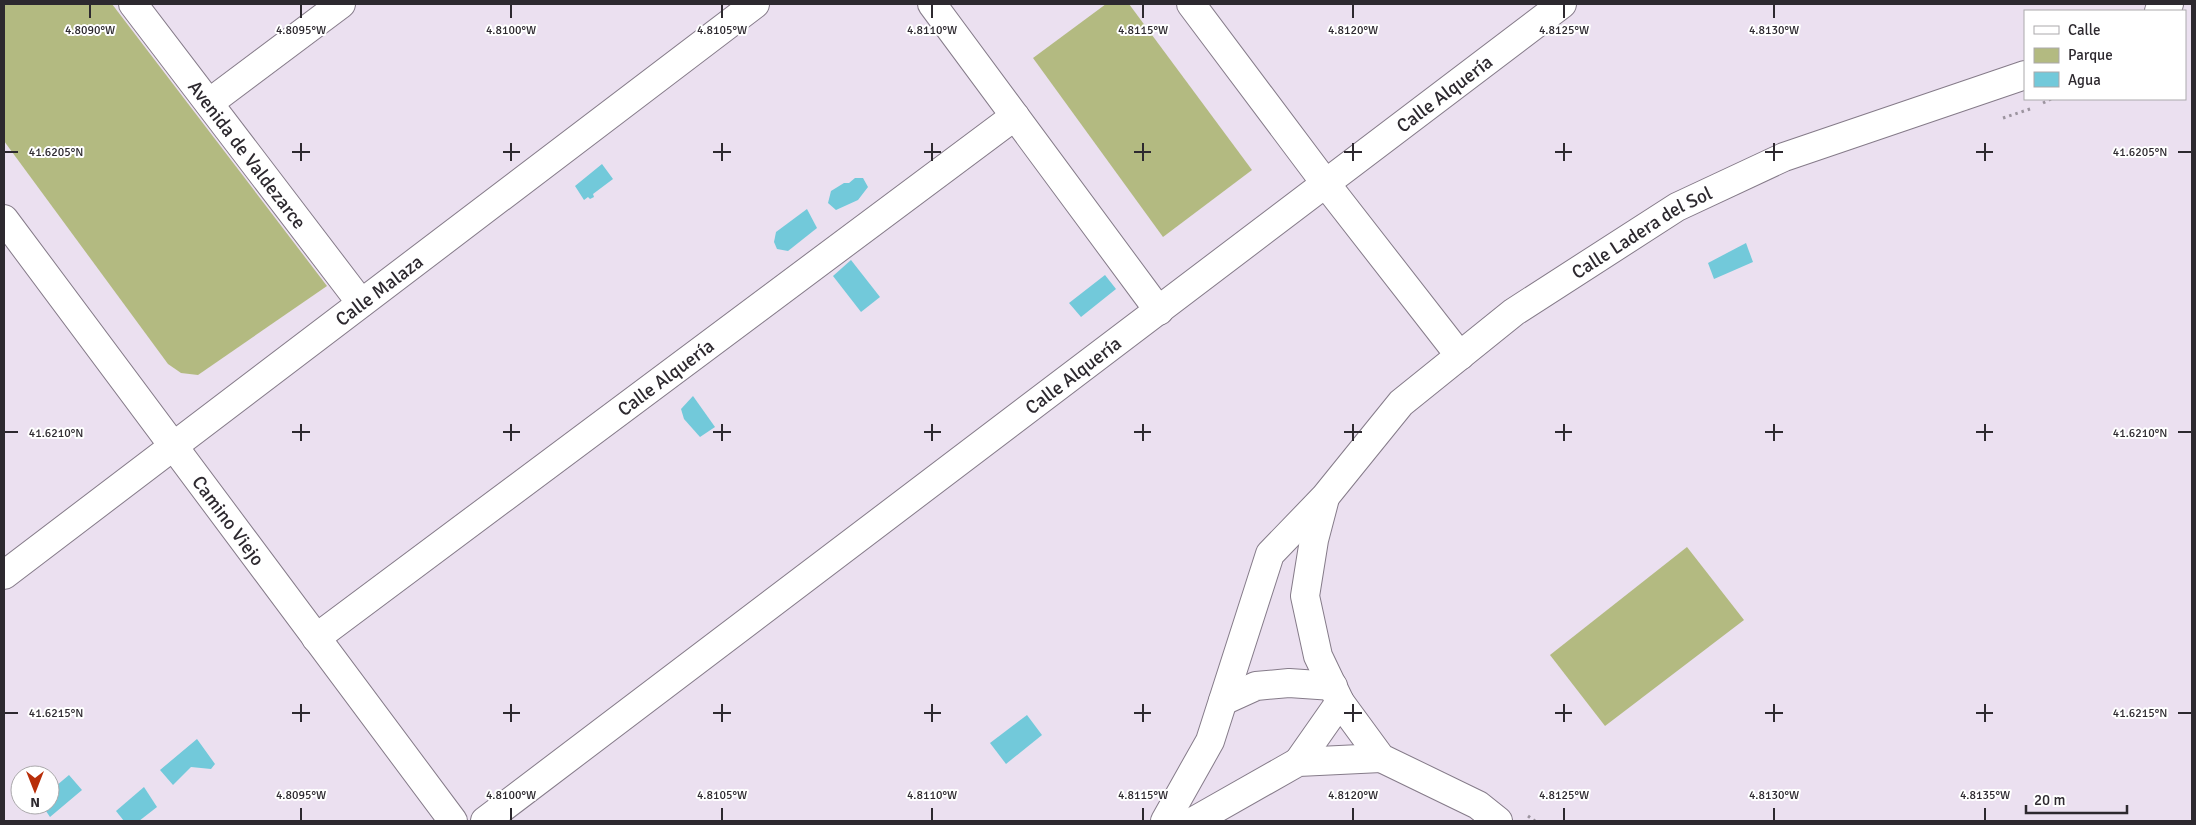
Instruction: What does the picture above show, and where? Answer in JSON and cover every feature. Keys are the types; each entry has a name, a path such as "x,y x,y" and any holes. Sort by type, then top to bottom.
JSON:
{"street":[{"name":"Avenida de Valdezarce","path":"133,4 361,303"},
{"path":"209,103 341,4"},
{"name":"Calle Malaza","path":"4,575 755,4"},
{"path":"932,4 1159,311"},
{"path":"1191,4 1326,184 1460,356"},
{"name":"Calle Alquería","path":"484,821 1562,4"},
{"name":"Calle Ladera del Sol","path":"1165,821 1210,741 1270,554 1325,497 1401,403 1514,312 1677,208 1784,157 2024,75"},
{"name":"Calle Alquería","path":"316,638 1015,116"},
{"name":"Camino Viejo","path":"4,219 172,447 453,821"},
{"name":"Calle Ladera del Sol","path":"1325,497 1314,540 1305,596 1318,656 1336,694 1381,758"},
{"path":"1223,700 1256,686 1289,683 1336,694 1298,762"},
{"path":"1194,821 1298,762 1381,758 1478,805 1509,816"}],"path":[{"path":"1996,120 2024,112 2049,100"},
{"path":"1509,816 1535,821"}],"green space":[{"path":"4,4 112,4 327,286 198,375 181,373 168,364 4,141"},
{"path":"1106,4 1129,4 1252,170 1163,237 1033,58"},
{"path":"1687,547 1744,620 1605,726 1550,655"}],"water":[{"path":"602,164 613,179 593,194 594,197 590,199 588,197 584,200 575,186"},
{"path":"855,178 863,178 868,187 858,200 836,210 828,203 831,191 844,183 849,183"},
{"path":"807,209 817,228 788,251 777,249 774,242 776,232"},
{"path":"1746,243 1753,262 1714,279 1708,263"},
{"path":"851,260 880,297 861,312 833,276"},
{"path":"1105,275 1116,289 1081,317 1069,303"},
{"path":"693,396 715,427 700,437 684,419 681,409"},
{"path":"1027,715 1042,735 1006,764 990,743"},
{"path":"197,739 215,764 211,769 191,767 173,785 160,770"},
{"path":"69,775 82,790 60,809 60,783"},
{"path":"144,787 157,807 139,821 124,821 116,811"}]}
